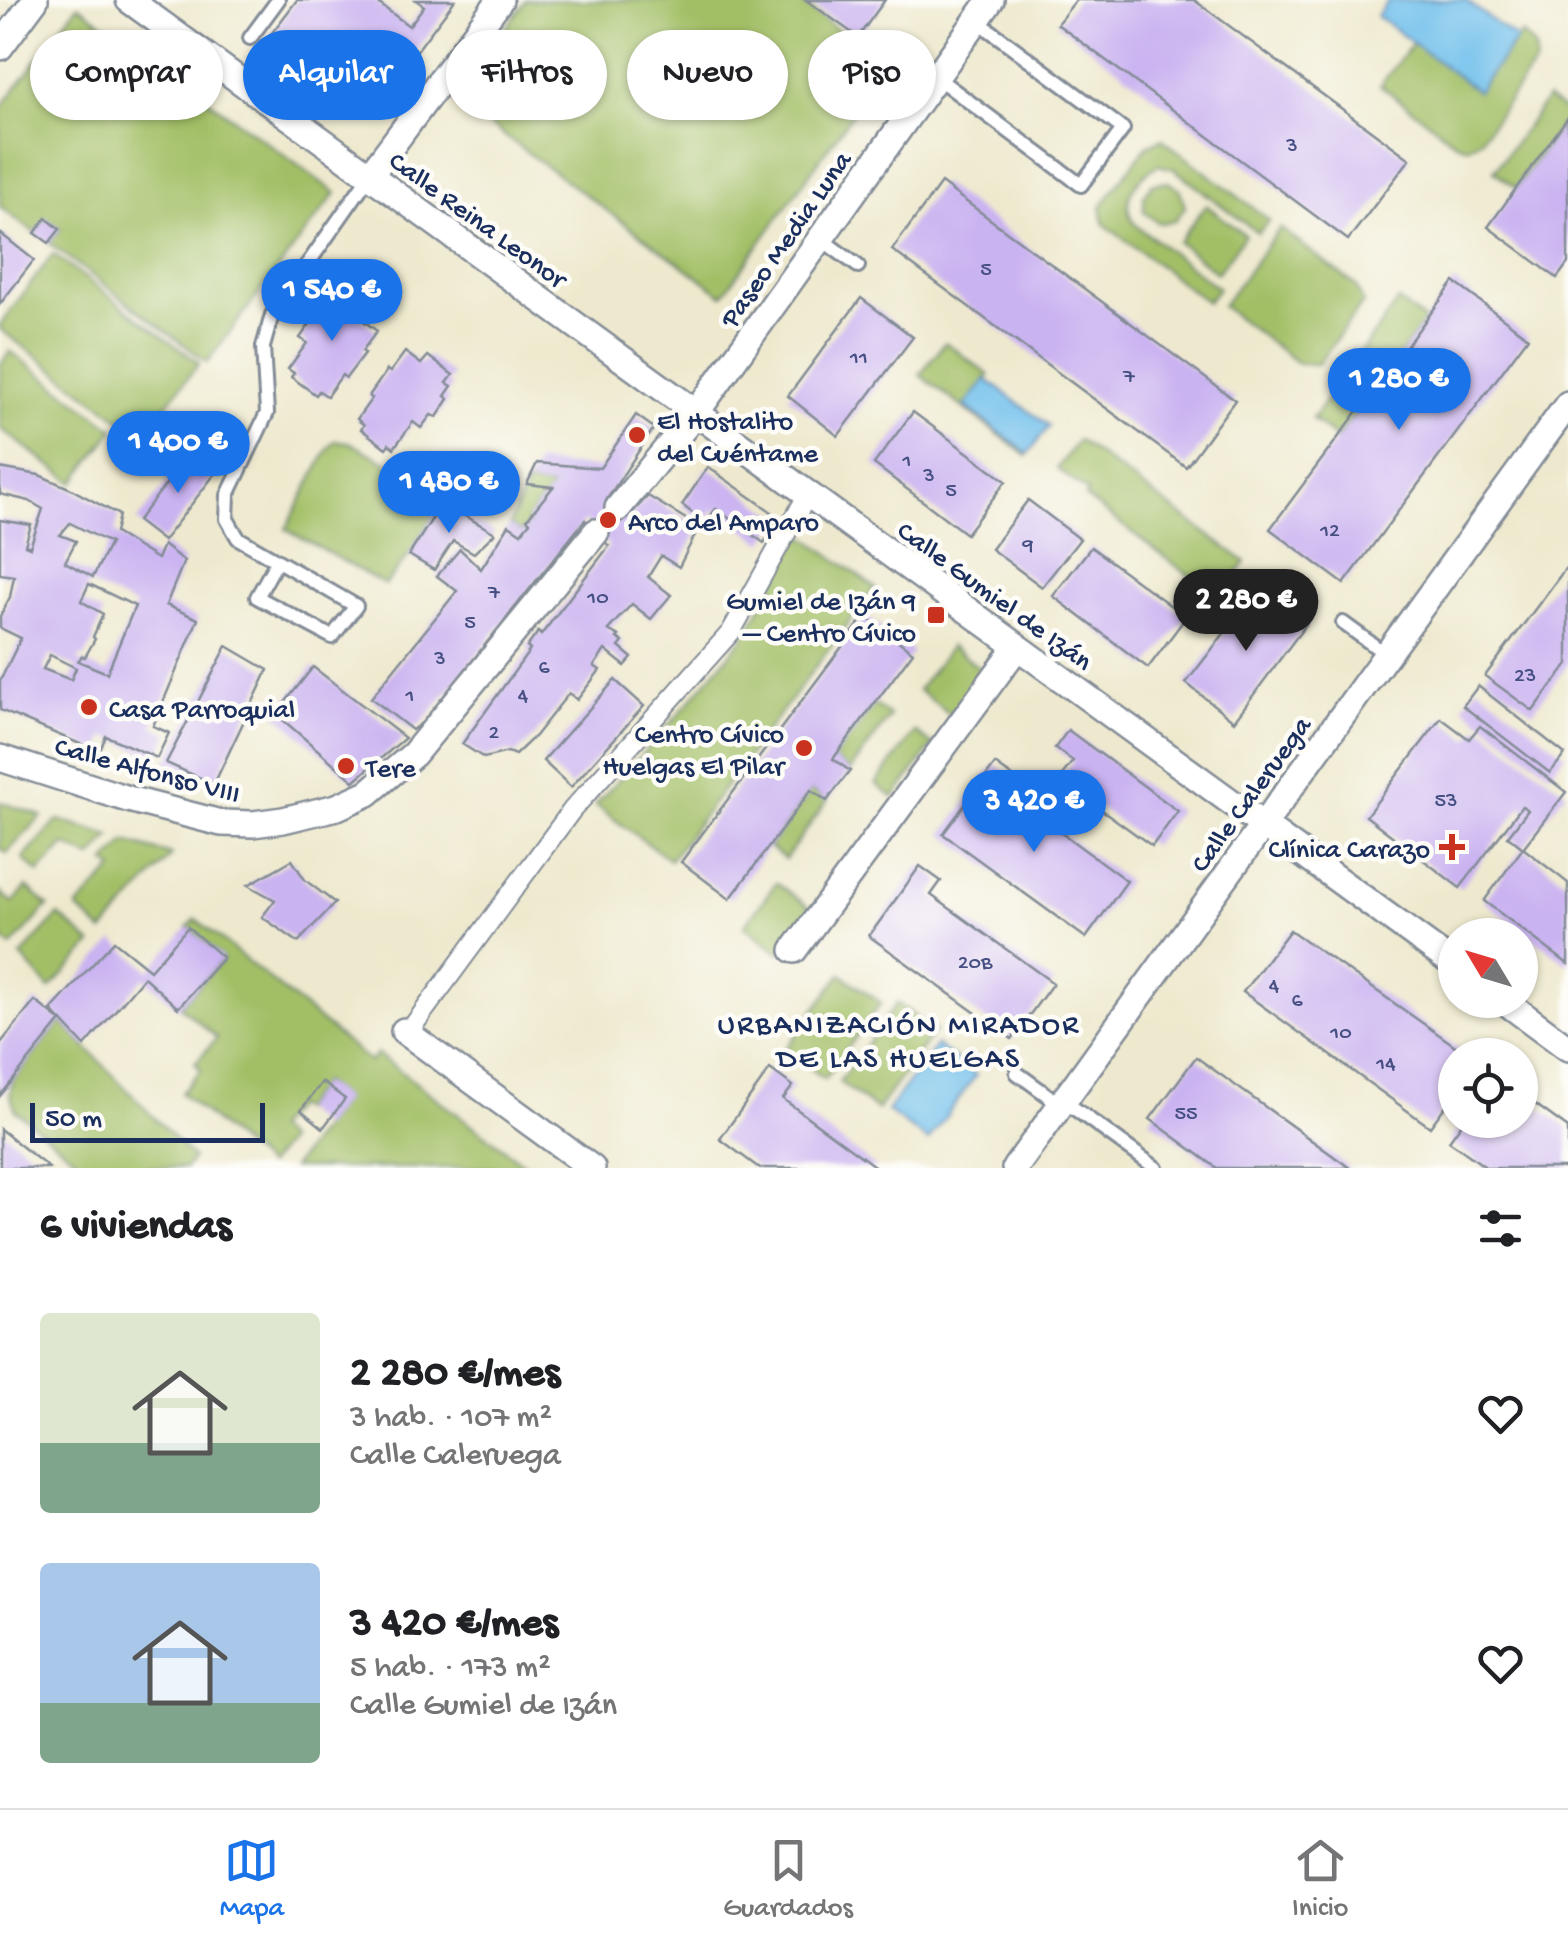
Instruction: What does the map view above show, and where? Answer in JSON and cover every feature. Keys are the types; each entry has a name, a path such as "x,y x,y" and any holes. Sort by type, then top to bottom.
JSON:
{"street":[{"path":"0,47 36,0"},
{"name":"Calle Reina Leonor","path":"129,0 696,413"},
{"path":"370,176 500,0"},
{"name":"Paseo Media Luna","path":"936,77 983,10"},
{"name":"Paseo Media Luna","path":"618,508 696,413 905,120"},
{"name":"Calle Caleruega","path":"1014,1168 1568,404"},
{"name":"Calle Gumiel de Izán","path":"696,413 1438,954"},
{"path":"592,1168 406,1032 572,810 731,632 808,494"},
{"name":"Calle Alfonso VIII","path":"0,758 128,800 206,820 236,824 282,820 338,806 368,793 414,754 596,532"},
{"path":"794,950 1017,647"},
{"path":"1527,1018 1568,1048"}],"lane":[{"path":"256,30 278,0"},
{"path":"936,77 1081,185 1123,129 983,10"},
{"path":"277,561 257,598 332,637 356,606 238,538 227,519 228,495 267,413 263,347 272,315 370,176"},
{"path":"821,239 858,266"},
{"path":"1344,623 1387,655"},
{"path":"1017,1073 1156,1168"}],"green space":[{"path":"526,0 797,0 839,30 808,30 808,120 848,120 723,295 483,120 607,120 607,30 504,30"},
{"path":"78,5 112,30 59,30"},
{"path":"1521,34 1534,47 1535,64 1480,140 1468,147 1456,143 1380,85 1413,43 1477,91"},
{"path":"30,69 30,120 223,120 223,111 336,193 207,362 49,243 60,229 47,219 35,233 0,207 0,109"},
{"path":"1547,99 1568,117 1516,188 1494,171"},
{"path":"1162,139 1269,220 1258,233 1174,169 1158,165 1137,183 1128,206 1135,224 1218,288 1207,302 1104,224 1101,206 1147,146"},
{"path":"1168,182 1180,190 1185,207 1175,221 1159,223 1144,212 1144,196 1152,184"},
{"path":"1206,205 1245,235 1217,273 1178,242"},
{"path":"1280,228 1356,286 1363,303 1318,364 1299,364 1222,306"},
{"path":"53,254 199,363 143,436 0,329"},
{"path":"1398,301 1425,321 1368,397 1342,378"},
{"path":"945,342 989,375 965,407 1027,456 920,375"},
{"path":"10,351 114,429 74,483 0,428 0,365"},
{"path":"1333,391 1358,410 1337,439 1312,419"},
{"path":"1078,440 1246,562 1219,598 1085,497 1088,492 1057,469"},
{"path":"335,441 349,442 447,495 385,585 286,529"},
{"path":"527,484 553,487 521,533 509,525"},
{"path":"802,534 875,588 670,860 595,805 743,638"},
{"path":"951,646 986,673 954,717 918,690"},
{"path":"874,704 890,716 850,771 833,759"},
{"path":"915,732 933,745 894,798 876,784"},
{"path":"811,790 827,801 785,859 769,847"},
{"path":"0,802 42,816 7,853 0,849"},
{"path":"58,820 111,836 91,858 65,845 39,873 23,859"},
{"path":"126,842 172,855 103,932 77,908 114,869 106,863"},
{"path":"776,883 812,909 780,953 744,926"},
{"path":"27,887 48,906 11,947 0,935 0,892 13,903"},
{"path":"59,915 92,944 50,989 21,956"},
{"path":"196,919 370,1062 377,1054 530,1168 292,1168 344,1099 322,1082 301,1110 294,1106 275,1129 287,1141 267,1166 181,1093 201,1069 195,1063 217,1038 180,1006 223,959 188,927"},
{"path":"841,974 881,1003 825,1079 785,1050"},
{"path":"897,1003 935,1031 877,1110 839,1082"},
{"path":"61,1021 193,1158 185,1168 88,1168 16,1111 10,1095 13,1080"}],"water":[{"path":"1389,0 1465,0 1517,39 1477,91 1377,16"},
{"path":"986,379 1049,426 1028,454 965,406"},
{"path":"936,1045 976,1075 928,1141 887,1111"}],"building":[{"path":"297,0 374,0 409,26 424,6 416,0 455,0 426,38 426,30 274,30"},
{"path":"806,0 885,0 863,30 848,30"},
{"path":"1076,0 1194,0 1410,159 1348,240 1057,24"},
{"path":"1568,117 1568,263 1557,278 1488,227"},
{"path":"941,183 1235,400 1186,467 892,250"},
{"path":"46,218 60,229 49,243 35,233"},
{"path":"0,233 34,260 0,304"},
{"path":"1454,282 1528,337 1344,584 1270,529"},
{"path":"341,291 367,310 361,319 377,331 346,378 342,375 327,396 319,391 316,395 291,377 294,373 288,369 307,343 300,338 310,324 306,319 319,302 324,305 331,295 336,299"},
{"path":"861,298 913,337 838,436 788,396"},
{"path":"405,352 421,364 428,356 453,375 447,383 452,386 437,417 431,415 421,428 413,422 394,448 389,444 386,448 361,429 364,425 357,419 387,370 390,372"},
{"path":"913,412 1006,481 966,534 874,464"},
{"path":"636,415 654,428 607,499 628,517 648,496 699,527 679,567 661,556 648,577 671,595 651,619 632,604 608,630 619,636 623,642 619,647 632,658 625,666 605,650 594,666 600,670 577,700 569,693 515,755 508,752 484,758 462,744 530,650 527,647 538,632 541,635 609,546 585,520 424,721 412,730 371,698 457,591 437,576 460,549 481,569 509,525 521,533 530,522 527,519 553,487 527,484 537,463 600,468"},
{"path":"193,450 218,470 163,541 137,521"},
{"path":"708,467 779,517 764,543 716,509 704,522 682,505"},
{"path":"0,468 39,475 119,515 115,533 157,559 163,545 184,561 166,605 198,619 153,726 169,733 157,758 106,736 99,752 0,710 0,681 21,638 0,628 0,616 10,597 14,576 0,574 0,520 31,525 25,545 30,547 43,509 0,494","holes":["70,523 110,543 93,577 65,562 76,541 60,535","89,584 135,606 107,673 78,661 85,657 95,639 103,614 81,601","50,655 76,668 71,680 43,669"]},
{"path":"1028,500 1080,539 1042,587 991,549"},
{"path":"442,503 495,533 474,553 453,541 434,570 409,555"},
{"path":"1091,547 1186,617 1148,668 1053,596"},
{"path":"1568,565 1568,664 1533,711 1485,676"},
{"path":"1259,588 1307,623 1234,721 1186,683"},
{"name":"Centro Cívico Huelgas El Pilar","path":"865,616 913,652 833,759 850,771 827,801 811,790 730,899 681,862"},
{"path":"227,646 268,670 214,784 166,763"},
{"path":"313,667 405,738 354,781 276,714"},
{"path":"615,680 644,706 571,787 543,761"},
{"path":"1478,686 1565,754 1550,773 1463,706"},
{"path":"1441,718 1469,739 1480,726 1566,792 1523,848 1508,836 1528,810 1522,806 1460,888 1366,816"},
{"path":"1068,730 1178,811 1152,846 1059,779 1073,761 1055,748"},
{"path":"995,764 1017,780 1007,793 1127,881 1086,938 943,834"},
{"path":"1523,848 1568,883 1568,964 1538,942 1538,918 1507,918 1484,901"},
{"path":"292,860 305,880 335,903 298,942 262,917 275,900 248,885"},
{"path":"920,866 941,881 931,895 1053,983 1012,1039 869,936"},
{"path":"188,927 223,958 178,1008 144,977 85,1046 51,1010 114,941 150,970"},
{"path":"1290,930 1444,1038 1438,1038 1438,1116 1430,1127 1243,992"},
{"path":"35,1001 61,1021 0,1096 0,1044"},
{"path":"1196,1057 1350,1168 1217,1168 1150,1119"},
{"path":"770,1069 793,1086 783,1099 877,1168 759,1168 720,1139"},
{"path":"322,1082 345,1099 323,1128 301,1110"},
{"path":"1538,1106 1568,1128 1568,1168 1487,1168 1449,1141 1538,1138"},
{"path":"0,1129 49,1168 0,1168"}],"place":[{"name":"El Hostalito del Cuéntame","path":"637,435"},
{"name":"Arco del Amparo","path":"608,520"},
{"name":"Gumiel de Izán 9 – Centro Cívico","path":"936,615"},
{"name":"Casa Parroquial","path":"89,707"},
{"name":"Centro Cívico Huelgas El Pilar","path":"804,748"},
{"name":"Tere","path":"346,766"},
{"name":"Clínica Carazo","path":"1452,847"}],"district":[{"name":"URBANIZACIÓN MIRADOR DE LAS HUELGAS","path":"899,1040"}]}
